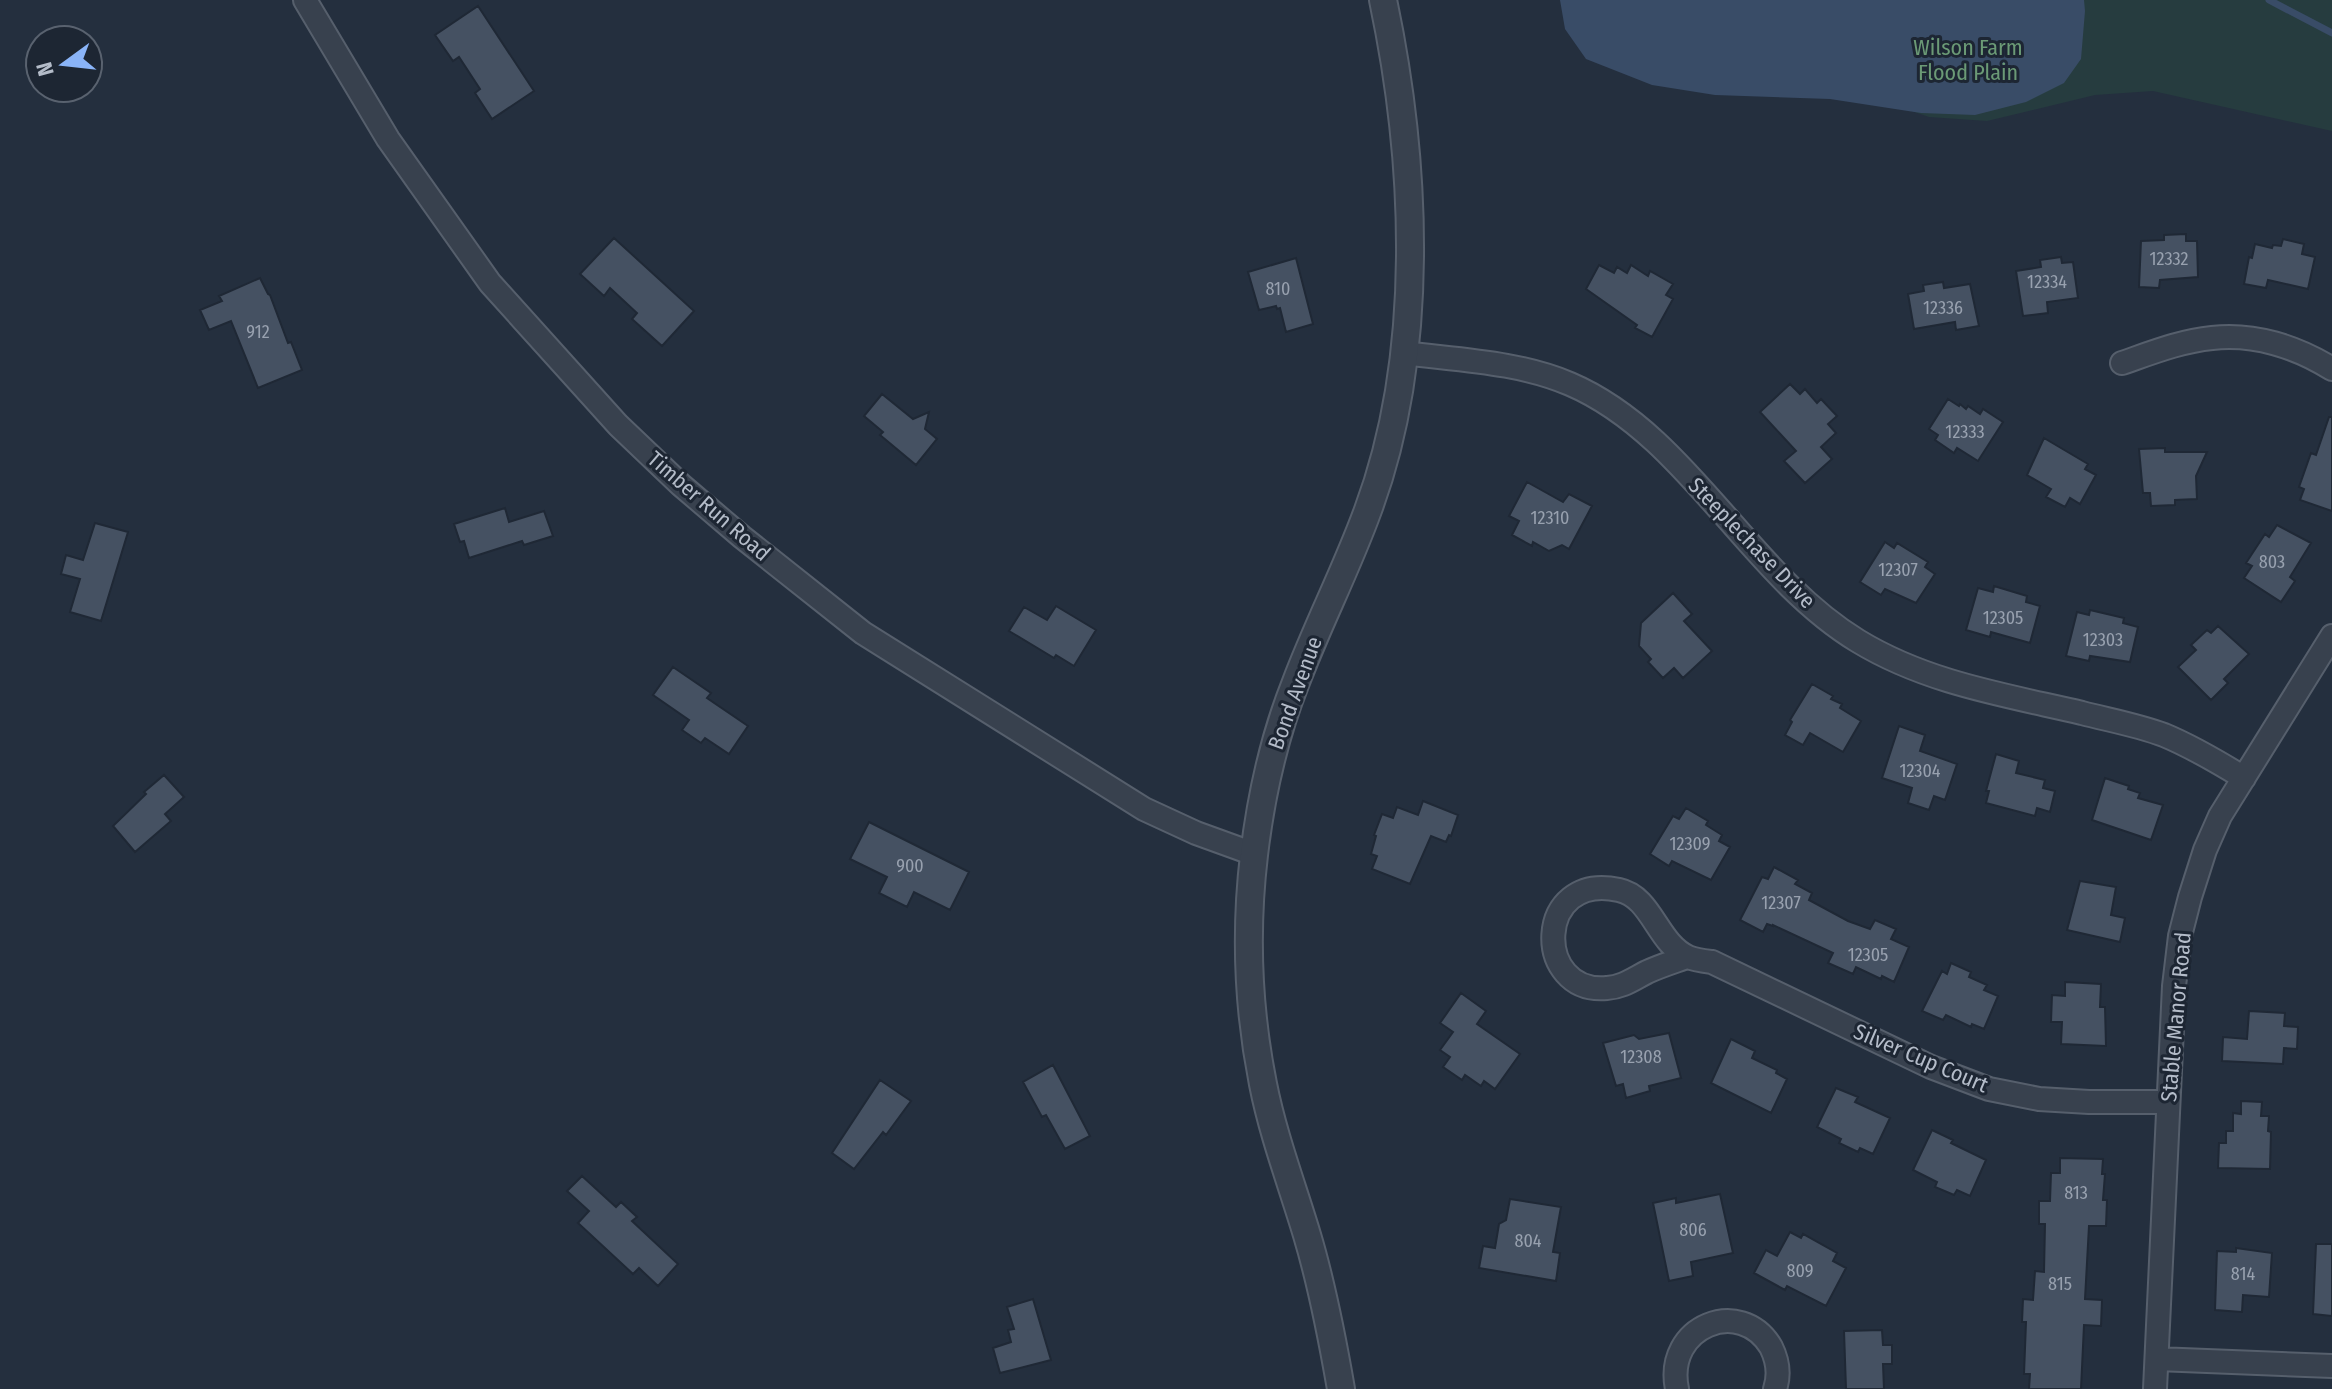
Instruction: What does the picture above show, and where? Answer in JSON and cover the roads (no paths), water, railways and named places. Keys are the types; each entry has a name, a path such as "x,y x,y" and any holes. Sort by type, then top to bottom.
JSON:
{"street":[{"name":"Timber Run Road","path":"305,0 388,139 490,283 618,425 681,485 863,633 1144,809 1196,833 1254,854"},
{"name":"Bond Avenue","path":"1341,1389 1322,1291 1276,1139 1263,1083 1249,975 1250,899 1254,854 1278,734 1296,681 1369,508 1396,410 1404,353 1409,264 1408,179 1398,83 1383,0"},
{"path":"2122,363 2177,344 2214,337 2251,339 2281,345 2332,369"},
{"name":"Steeplechase Drive","path":"1404,353 1510,367 1569,384 1597,399 1647,434 1802,599 1845,632 1893,660 1955,684 2162,735 2203,753 2244,778"},
{"name":"Stable Manor Road","path":"2155,1389 2174,986 2183,923 2205,850 2220,816 2332,636"},
{"path":"1596,889 1622,890 1642,904 1672,945 1687,957 1627,983 1603,989 1579,982 1560,966 1553,941 1553,927 1556,916 1572,897 1596,889"},
{"name":"Silver Cup Court","path":"1687,957 1712,962 1931,1067 1989,1089 2039,1099 2168,1102"},
{"path":"1677,1389 1676,1360 1682,1346 1704,1326 1735,1322 1747,1325 1768,1342 1776,1356 1778,1368 1775,1389"},
{"path":"2157,1359 2332,1366"}],"water":[{"path":"1560,0 2084,0 2085,11 2081,59 2064,83 2026,102 1975,115 1921,113 1830,99 1715,95 1652,85 1586,59 1565,29"}],"waterway":[{"path":"2269,0 2332,33"}],"park label":[{"name":"Wilson Farm Flood Plain","path":"1968,60"}]}
